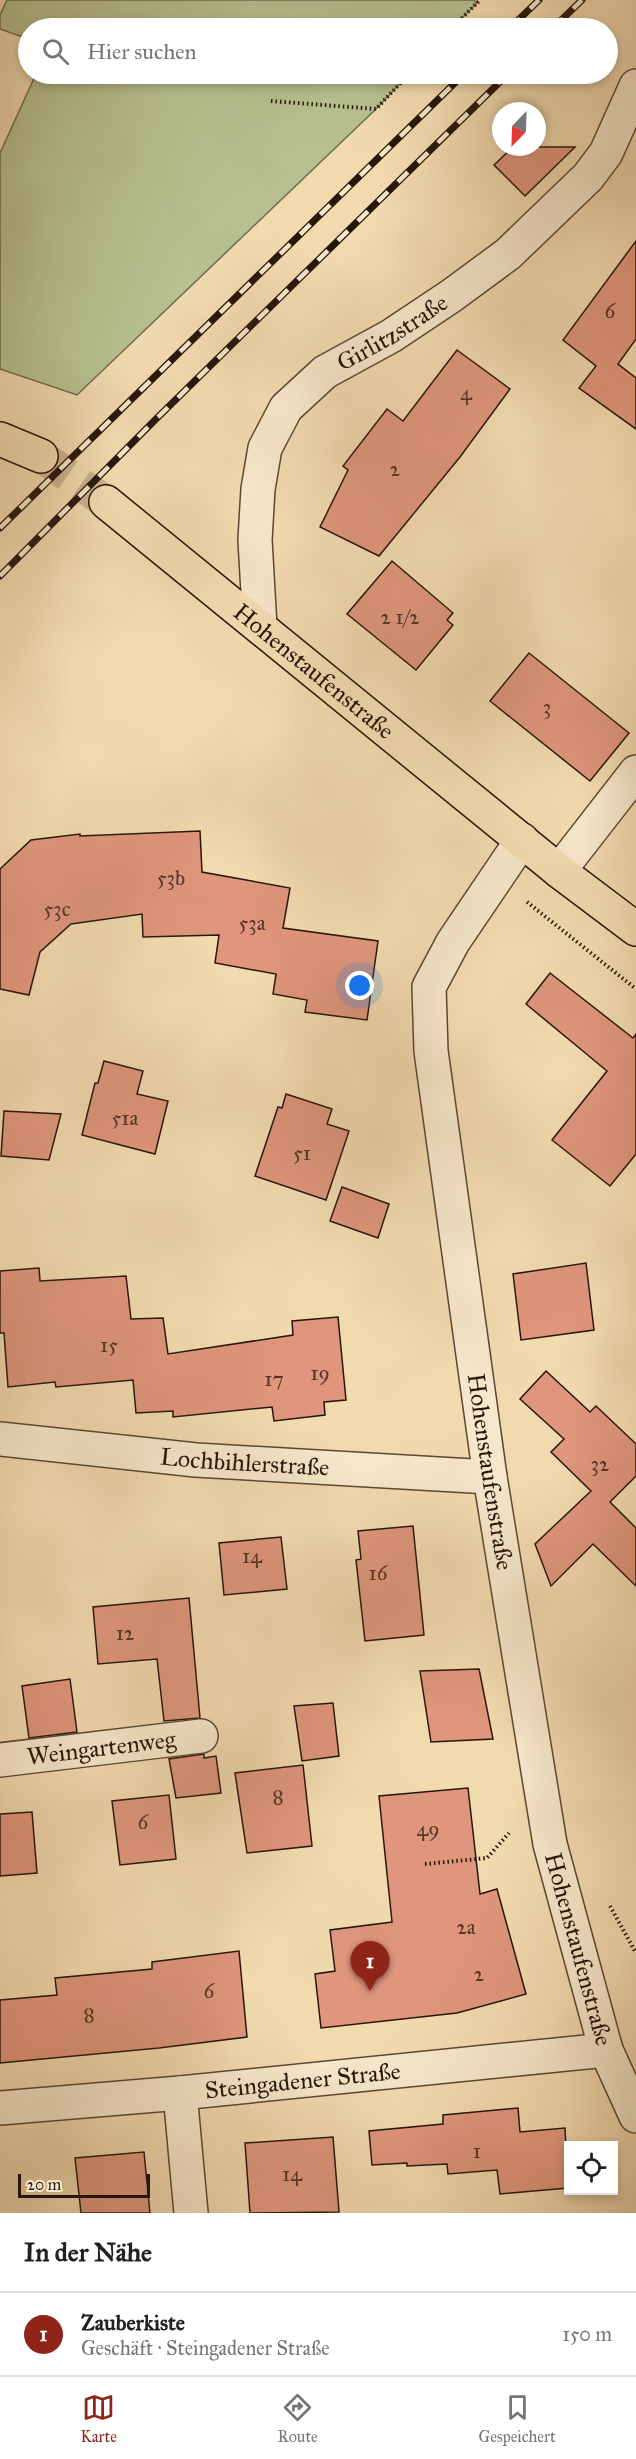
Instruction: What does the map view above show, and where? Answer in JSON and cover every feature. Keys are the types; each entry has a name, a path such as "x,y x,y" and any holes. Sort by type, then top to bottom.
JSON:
{"main road":[{"path":"0,439 41,456"},
{"name":"Hohenstaufenstraße","path":"106,502 559,871 636,929"}],"street":[{"name":"Girlitzstraße","path":"260,627 255,540 258,489 265,448 286,408 325,372 392,336 508,254 588,177 606,153 636,87"},
{"path":"559,871 636,772"},
{"name":"Hohenstaufenstraße","path":"522,840 453,942 429,987 431,1051 490,1477 548,1829 606,2050 636,2116"},
{"name":"Lochbihlerstraße","path":"0,1439 196,1460 490,1477"},
{"name":"Weingartenweg","path":"0,1760 201,1736"},
{"name":"Steingadener Straße","path":"0,2108 180,2094 606,2050"},
{"path":"180,2094 191,2213"}],"path":[{"path":"462,18 480,0"},
{"path":"271,101 376,109 400,84"},
{"path":"496,877 636,989"},
{"path":"425,1864 488,1858 510,1831 548,1829"}],"green space":[{"path":"7,0 474,0 477,3 462,18 18,18 18,35 0,29 0,15"},
{"path":"31,84 400,84 77,395 0,369 0,153"}],"building":[{"path":"546,147 575,147 525,196 494,165 504,156 546,156"},
{"path":"636,241 636,339 618,364 636,378 636,429 579,388 596,366 563,340"},
{"path":"457,350 510,389 460,457 379,556 320,527 348,470 343,466 387,409 403,421"},
{"path":"392,561 453,613 447,620 453,625 416,670 347,614"},
{"path":"529,653 629,733 590,781 490,701"},
{"path":"200,831 202,872 290,888 283,928 378,941 367,1020 305,1012 307,1000 273,994 276,974 215,963 219,935 143,937 142,914 71,924 40,952 29,995 0,989 0,869 31,840 80,834 80,836"},
{"path":"550,973 633,1038 636,1034 636,1154 610,1186 552,1140 607,1071 526,1004"},
{"path":"104,1061 143,1071 137,1094 168,1101 155,1154 82,1135 95,1083 98,1083"},
{"path":"286,1094 332,1109 327,1124 349,1131 326,1200 255,1176 278,1107 282,1108"},
{"path":"4,1111 61,1114 49,1160 1,1156"},
{"path":"342,1187 389,1204 378,1238 330,1221"},
{"path":"586,1263 594,1330 521,1340 513,1274"},
{"path":"39,1268 40,1281 126,1276 131,1319 163,1318 168,1354 293,1335 292,1321 338,1317 346,1400 324,1402 325,1415 274,1421 272,1407 173,1417 173,1411 136,1413 133,1380 56,1387 55,1382 8,1387 4,1333 0,1333 0,1271"},
{"path":"546,1371 590,1412 596,1406 636,1444 636,1476 610,1502 636,1528 636,1586 593,1544 551,1586 535,1544 591,1491 551,1452 564,1439 520,1399"},
{"path":"413,1526 424,1635 365,1641 356,1560 361,1559 358,1531"},
{"path":"281,1537 287,1589 224,1595 219,1543"},
{"path":"189,1598 200,1718 164,1721 157,1659 98,1664 93,1607"},
{"path":"479,1669 493,1739 431,1742 420,1671"},
{"path":"70,1679 77,1732 29,1738 22,1686"},
{"path":"333,1703 339,1756 302,1761 294,1706"},
{"path":"204,1754 204,1758 216,1756 221,1793 176,1798 169,1759"},
{"path":"303,1765 312,1846 247,1853 235,1773"},
{"path":"468,1788 480,1894 497,1889 526,1994 457,2013 321,2028 315,1974 335,1971 330,1930 392,1922 379,1796"},
{"path":"169,1795 176,1859 120,1865 112,1801"},
{"path":"32,1812 37,1873 0,1876 0,1814"},
{"path":"239,1951 247,2037 0,2063 0,2000 57,1995 55,1978 152,1969 152,1962"},
{"path":"518,2108 520,2132 565,2128 564,2188 500,2194 497,2170 448,2174 447,2164 372,2165 369,2131 443,2124 443,2115"},
{"path":"333,2137 339,2212 250,2213 245,2143"},
{"path":"144,2152 150,2213 81,2213 75,2158"}],"tunnel":[{"path":"41,456 106,502"}],"railway":[{"path":"520,18 539,0"},
{"path":"563,18 582,0"},
{"path":"0,528 454,84"},
{"path":"0,576 157,418 498,84"}],"place":[{"name":"Zauberkiste","path":"370,1991"}]}
